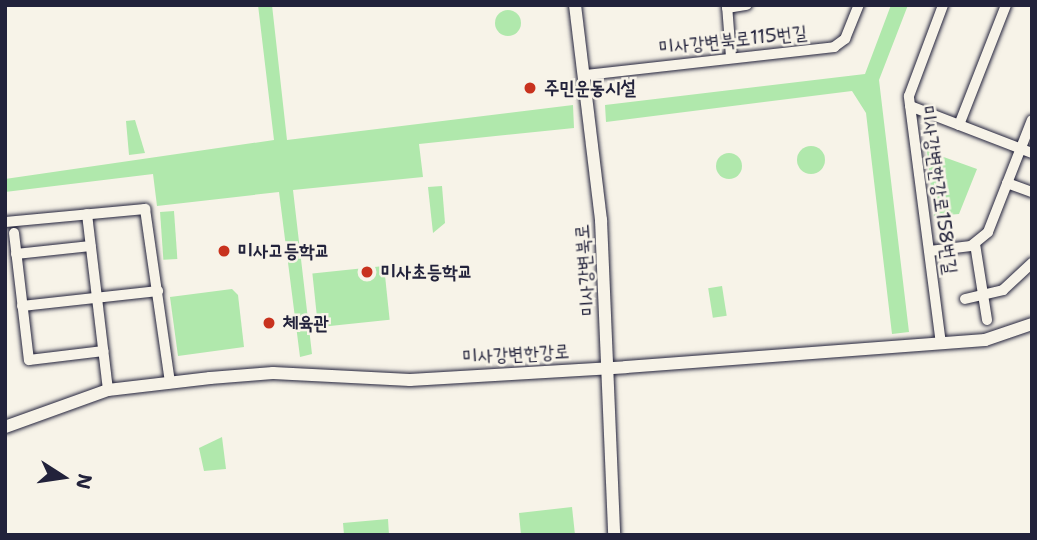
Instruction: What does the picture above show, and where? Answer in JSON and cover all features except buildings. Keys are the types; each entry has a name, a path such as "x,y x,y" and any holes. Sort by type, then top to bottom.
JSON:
{"street":[{"name":"미사강변북로","path":"575,5 586,75 609,368 614,535"},
{"path":"731,57 727,6 747,5"},
{"name":"미사강변북로115번길","path":"586,75 834,47 845,39 859,5"},
{"name":"미사강변한강로158번길","path":"941,344 910,106 943,5"},
{"path":"959,125 1006,5"},
{"path":"910,106 1032,153"},
{"path":"930,251 975,244 988,232 1032,120"},
{"path":"1007,183 1032,192"},
{"path":"5,222 145,209 170,383"},
{"path":"87,214 108,390"},
{"path":"14,233 29,360 103,351"},
{"path":"975,244 986,320"},
{"path":"16,254 91,246"},
{"path":"965,299 984,297 1015,282 1032,263"},
{"path":"22,306 158,291"},
{"name":"미사강변한강로","path":"5,427 108,390 170,383 273,373 410,380 609,368 985,340 1032,324"}],"green space":[{"path":"258,5 272,5 287,140 573,105 574,128 419,144 423,177 293,190 312,354 300,357 279,192 157,206 153,174 5,192 5,179 274,140"},
{"path":"891,5 908,5 879,80 909,332 892,334 866,113 852,91 606,122 605,105 865,74"},
{"path":"508,10 517,14 521,23 517,32 508,36 499,32 495,23 499,14"},
{"path":"135,120 145,153 129,155 126,121"},
{"path":"811,146 821,150 825,160 821,170 811,174 801,170 797,160 801,150"},
{"path":"927,151 977,169 959,214 934,216"},
{"path":"729,153 738,157 742,166 738,175 729,179 720,175 716,166 720,157"},
{"path":"442,186 445,223 433,233 428,187"},
{"path":"174,211 177,259 163,260 160,212"},
{"path":"384,266 390,320 318,327 312,274"},
{"path":"722,286 727,316 713,318 708,288"},
{"path":"232,289 238,295 244,347 178,356 170,297"},
{"path":"222,437 226,469 204,471 199,448"},
{"path":"572,507 575,535 521,535 519,513"},
{"path":"388,519 389,535 344,535 343,523"}],"place":[{"name":"주민운동시설","path":"530,88"},
{"name":"미사고등학교","path":"224,251"},
{"name":"미사초등학교","path":"367,272"},
{"name":"체육관","path":"269,323"}]}
